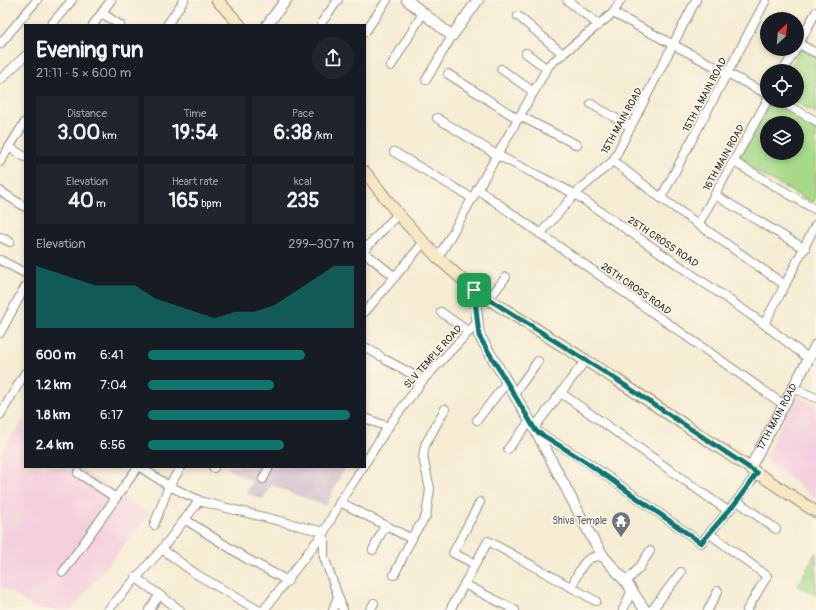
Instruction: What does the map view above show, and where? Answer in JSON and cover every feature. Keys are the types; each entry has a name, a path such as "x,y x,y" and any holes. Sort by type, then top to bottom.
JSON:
{"main road":[{"path":"216,0 239,24"},
{"path":"366,173 398,214 438,258 474,290 754,470 816,512"}],"street":[{"path":"0,44 37,0"},
{"path":"52,24 72,0"},
{"path":"94,24 111,0"},
{"path":"167,24 184,0"},
{"path":"268,24 286,0"},
{"path":"322,22 338,0"},
{"path":"366,31 388,0"},
{"path":"406,0 452,36"},
{"path":"426,80 452,36 478,0"},
{"path":"567,0 599,25"},
{"path":"438,258 547,69 613,13 621,0"},
{"name":"15TH MAIN ROAD","path":"540,234 575,194 613,161 696,0"},
{"name":"15TH A MAIN ROAD","path":"661,198 766,0"},
{"path":"804,33 816,12"},
{"path":"102,13 118,24"},
{"path":"391,66 424,13"},
{"path":"613,13 673,46 760,90"},
{"path":"518,16 563,54"},
{"path":"804,49 816,53"},
{"path":"526,53 547,69"},
{"path":"0,80 24,57"},
{"path":"0,68 9,73"},
{"path":"501,69 534,92"},
{"path":"448,74 519,118 576,145"},
{"path":"591,104 631,127"},
{"name":"16TH MAIN ROAD","path":"698,225 763,108"},
{"path":"793,108 816,121"},
{"name":"25TH CROSS ROAD","path":"437,118 497,155 575,194 764,324 809,359"},
{"path":"0,162 24,124"},
{"path":"9,147 24,156"},
{"path":"394,152 472,198"},
{"path":"613,161 661,198 784,286"},
{"path":"734,162 816,210"},
{"name":"26TH CROSS ROAD","path":"477,189 784,405"},
{"path":"0,191 24,206"},
{"path":"715,195 805,249"},
{"path":"366,248 398,214"},
{"path":"764,324 805,249 816,224"},
{"path":"0,237 10,242"},
{"path":"366,308 395,277 424,242"},
{"path":"366,254 395,277"},
{"path":"0,260 24,272"},
{"path":"488,300 506,277"},
{"path":"0,334 24,289"},
{"path":"474,290 479,336 533,427 604,557 626,582 646,610"},
{"path":"441,312 469,332"},
{"name":"SLV TEMPLE ROAD","path":"366,462 388,427 424,380 477,323"},
{"name":"17TH MAIN ROAD","path":"754,470 784,405 816,345"},
{"path":"366,348 424,380"},
{"path":"514,394 538,361"},
{"path":"508,449 533,427 585,361"},
{"path":"0,415 24,375"},
{"path":"477,420 507,382"},
{"path":"793,388 816,398"},
{"path":"561,393 728,511"},
{"path":"394,575 412,539 426,516 430,489 423,457 425,444 445,409"},
{"path":"366,418 388,427"},
{"path":"533,427 586,462 701,543 737,501 754,470"},
{"path":"63,572 138,468"},
{"path":"141,468 169,486 199,500 324,532"},
{"path":"154,525 169,486 180,468"},
{"path":"263,479 268,468"},
{"path":"264,610 288,581 324,532 340,502 362,468"},
{"path":"78,473 116,498"},
{"path":"108,610 135,577 162,549 186,520 199,500"},
{"path":"737,501 776,529"},
{"path":"340,502 412,539"},
{"path":"475,564 453,553 480,502"},
{"path":"186,520 247,559 288,581"},
{"path":"373,550 385,525"},
{"path":"324,532 324,557 343,610"},
{"path":"710,534 768,576 748,610"},
{"path":"450,610 488,541 572,586 596,601"},
{"path":"162,549 196,574 258,610"},
{"path":"626,582 650,551"},
{"path":"572,586 588,558 594,556 604,557"},
{"path":"652,610 681,572"},
{"path":"135,577 180,610"},
{"path":"464,584 515,610"},
{"path":"623,610 632,590"},
{"path":"708,610 718,591"},
{"path":"149,610 159,596"},
{"path":"333,610 338,596"}],"shaded area":[{"path":"795,396 816,405 816,499 764,458"},
{"path":"24,419 24,468 82,468 150,514 71,610 38,610 0,586 0,455"},
{"path":"345,468 326,506 271,485 263,499 246,493 252,481 228,469"}],"green space":[{"path":"804,51 816,57 816,113 804,106 804,64 792,64 797,56 804,56"},
{"path":"767,108 779,108 794,116 763,116"},
{"path":"760,121 760,160 804,160 804,121 816,128 816,197 813,203 737,161"},
{"path":"816,552 816,595 798,586"}],"place":[{"name":"Shiva Temple","path":"621,538"}],"route":[{"path":"474,290 617,380 757,473 737,501 701,543 586,462 536,431 479,336 474,290"}]}
